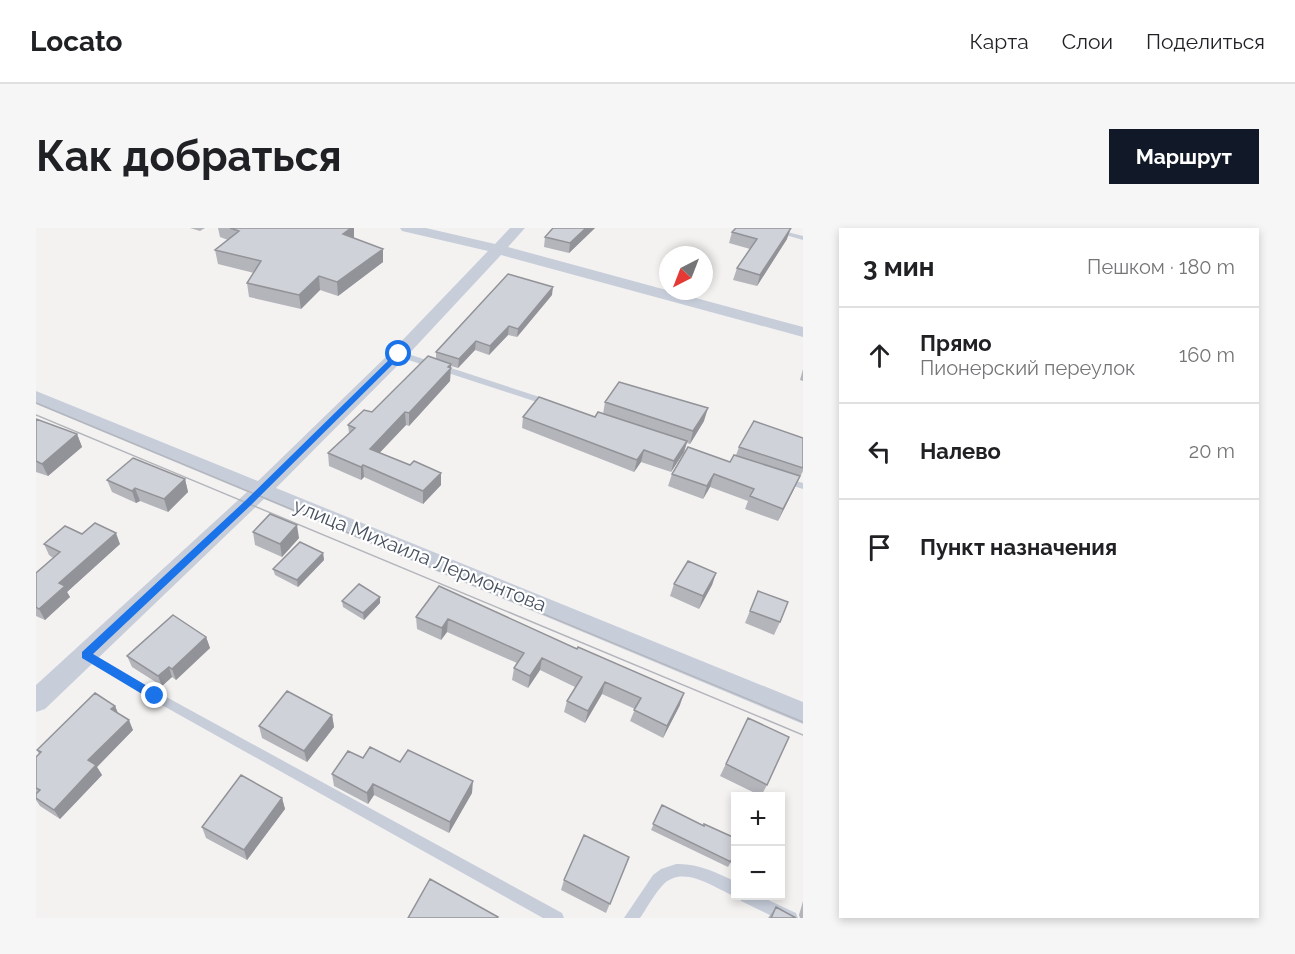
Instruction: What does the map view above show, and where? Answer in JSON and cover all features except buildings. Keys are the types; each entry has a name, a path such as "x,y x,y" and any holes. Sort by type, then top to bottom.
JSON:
{"street":[{"path":"407,228 497,249 803,332"},
{"path":"36,701 261,490 399,354 518,228"},
{"name":"улица Михаила Лермонтова","path":"36,397 803,713"}],"lane":[{"path":"764,228 803,238"},
{"path":"399,354 558,406"},
{"path":"774,477 803,486"},
{"path":"86,655 155,696 557,918"},
{"path":"631,918 659,879 670,872 691,870 731,888"},
{"path":"754,900 791,918"}],"tram line":[{"path":"36,403 803,722"},
{"path":"36,415 803,735"}],"route":[{"path":"155,696 86,655 248,503 399,354"}]}
